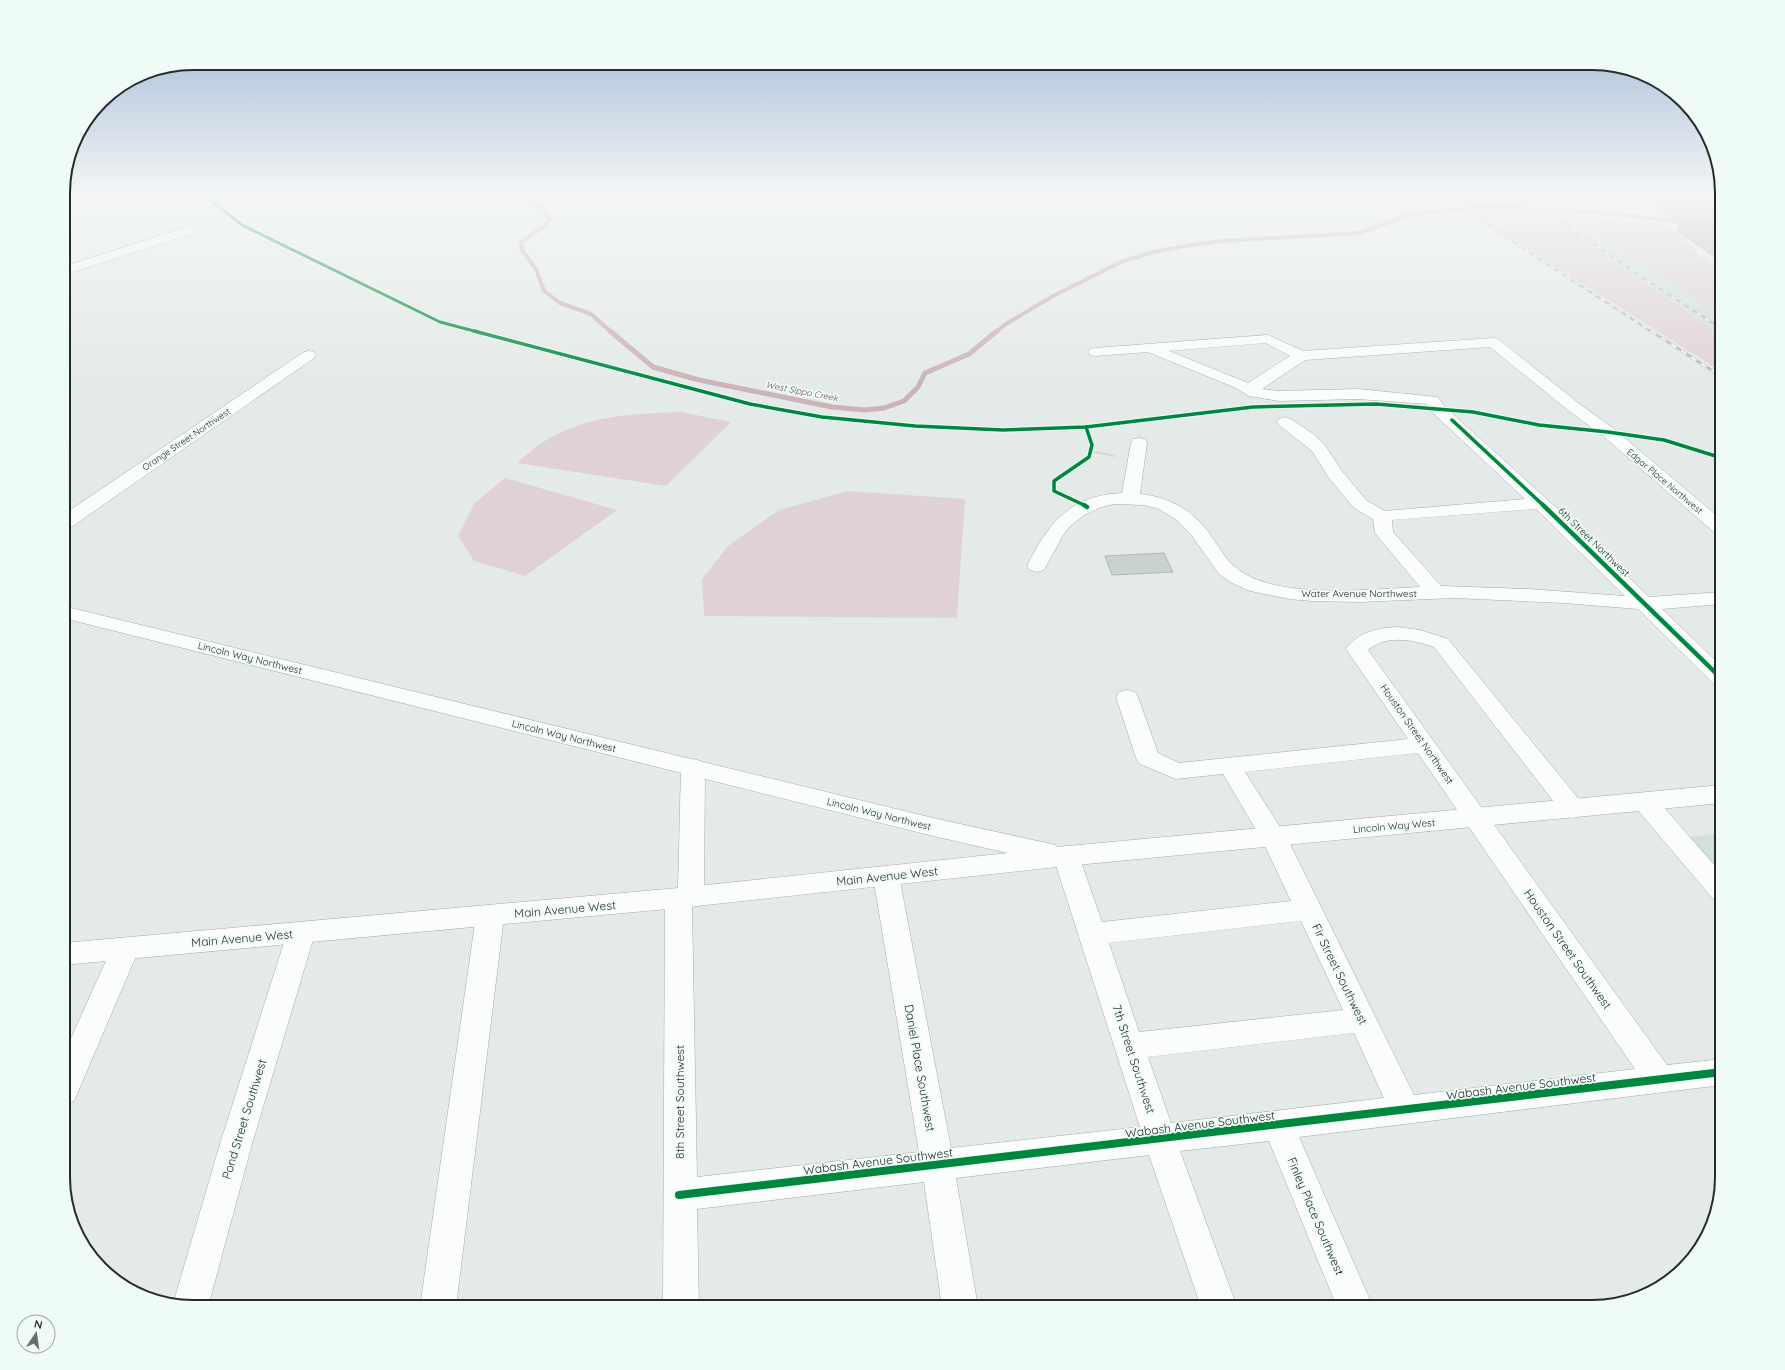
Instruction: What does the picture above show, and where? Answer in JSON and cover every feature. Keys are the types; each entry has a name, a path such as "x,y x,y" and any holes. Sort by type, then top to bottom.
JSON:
{"street":[{"path":"70,268 98,259"},
{"path":"1095,352 1268,339 1301,356"},
{"name":"Edgar Place Northwest","path":"1301,356 1494,342 1575,408 1608,432 1715,523"},
{"path":"1151,348 1241,385 1254,393"},
{"name":"Orange Street Northwest","path":"70,519 309,356"},
{"path":"1254,393 1254,386 1301,356"},
{"name":"6th Street Northwest","path":"1254,393 1279,396 1358,394 1432,400 1438,409 1452,420 1540,503 1715,671"},
{"path":"1285,422 1306,437 1318,448 1335,474 1360,504 1383,517"},
{"path":"1130,498 1137,450"},
{"name":"Water Avenue Northwest","path":"1037,566 1057,528 1071,517 1087,506 1099,502 1114,498 1130,498 1159,504 1181,514 1198,531 1210,549 1231,573 1243,581 1264,588 1305,595 1357,596 1436,593 1523,595 1605,599 1643,603 1715,598"},
{"path":"1383,517 1390,514 1540,503"},
{"path":"1383,517 1382,523 1384,533 1436,593"},
{"name":"Lincoln Way Northwest","path":"70,614 933,827 1066,856"},
{"name":"Houston Street Northwest","path":"1477,818 1357,649 1364,641 1376,636 1392,634 1413,635 1441,643 1573,809"},
{"path":"1127,697 1148,758 1176,771 1424,745"},
{"name":"Fir Street Southwest","path":"1229,765 1274,838 1406,1110"},
{"name":"8th Street Southwest","path":"681,1300 680,1195 684,897 693,767"},
{"name":"Lincoln Way West","path":"1066,856 1274,838 1715,795"},
{"path":"1645,802 1715,884"},
{"name":"Houston Street Southwest","path":"1477,818 1659,1080"},
{"name":"Main Avenue West","path":"70,953 490,916 886,876 1066,856"},
{"name":"7th Street Southwest","path":"1066,856 1160,1139 1217,1300"},
{"name":"Daniel Place Southwest","path":"886,876 926,1093 936,1165 959,1300"},
{"path":"1092,934 1309,910"},
{"path":"439,1300 490,916"},
{"name":"Pond Street Southwest","path":"192,1300 236,1144 301,933"},
{"path":"70,1061 73,1048 125,949"},
{"path":"1129,1046 1362,1020"},
{"name":"Wabash Avenue Southwest","path":"680,1195 1715,1073"},
{"name":"Finley Place Southwest","path":"1278,1125 1352,1300"}],"path":[{"path":"1090,451 1110,455 1137,450"}],"shaded area":[{"path":"1544,259 1611,259 1715,331 1715,368"},
{"path":"1611,259 1635,259 1715,310 1715,331"},
{"path":"1635,259 1704,259 1715,265 1715,310"},
{"path":"681,412 731,422 666,486 517,463 533,449 559,433 592,421 627,415"},
{"path":"505,478 617,510 525,576 474,561 458,536 474,504"},
{"path":"848,491 965,499 957,618 704,616 702,579 729,545 779,510"},
{"path":"1715,834 1715,868 1689,837"}],"building":[{"path":"1164,553 1173,572 1112,575 1105,556"}],"waterway":[{"name":"West Sippo Creek","path":"529,259 536,269 544,291 560,303 591,314 611,332"},
{"name":"West Sippo Creek","path":"996,332 1006,324 1053,296 1121,262 1131,259"},
{"name":"West Sippo Creek","path":"610,331 653,367 699,380 832,407 865,410 884,408 904,401 918,387 925,373 969,354 997,331"}],"railway":[{"path":"1539,259 1652,332"},
{"path":"1616,259 1715,324"},
{"path":"1651,331 1715,372"}],"cycle path":[{"path":"311,259 440,322 750,404 822,417 915,426 1003,430 1086,427 1253,407 1376,404 1473,412 1539,425 1608,432 1664,440 1715,456"},
{"path":"1452,420 1565,526 1715,672"},
{"path":"1086,427 1092,445 1089,457 1054,481 1054,491 1087,507"},
{"path":"679,1195 1715,1073"}]}
